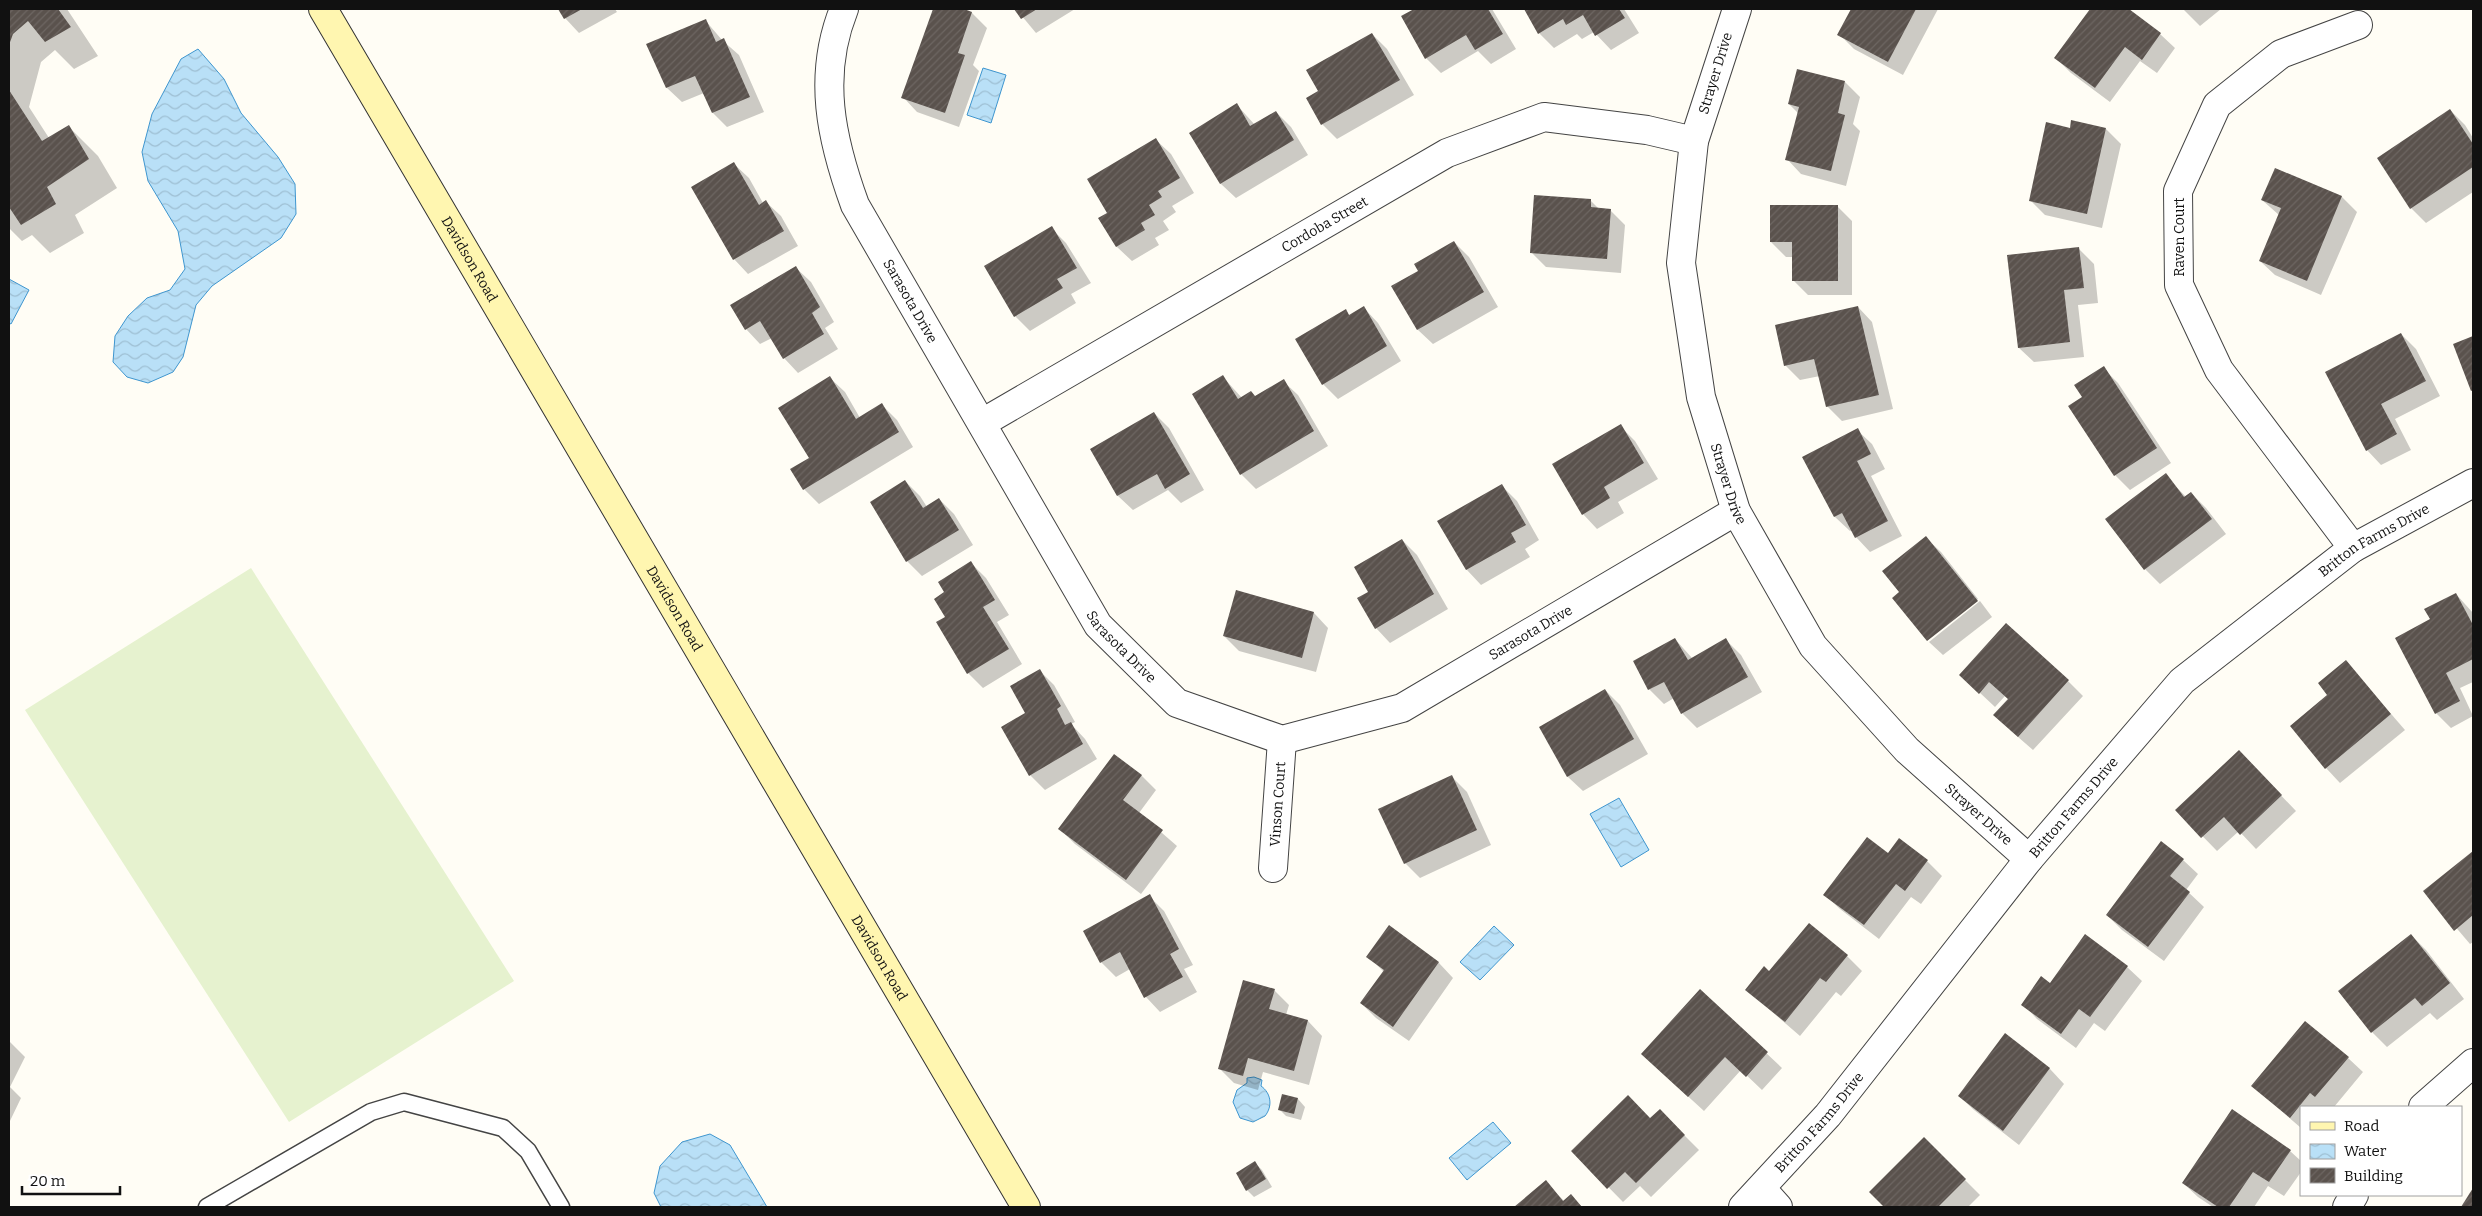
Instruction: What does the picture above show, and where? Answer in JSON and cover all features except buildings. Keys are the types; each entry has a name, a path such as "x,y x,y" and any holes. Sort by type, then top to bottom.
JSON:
{"main road":[{"name":"Davidson Road","path":"323,9 1026,1207"}],"street":[{"name":"Strayer Drive","path":"1737,9 1694,142 1681,263 1701,397 1736,511 1813,646 1907,750 2029,859"},
{"name":"Sarasota Drive","path":"842,15 830,64 830,116 839,160 855,204 1098,625 1177,703 1282,740 1402,708 1736,511"},
{"name":"Raven Court","path":"2353,548 2219,370 2179,285 2178,191 2217,105 2282,54 2358,25"},
{"name":"Cordoba Street","path":"982,423 1446,153 1544,117 1647,130 1694,142"},
{"name":"Britton Farms Drive","path":"1761,1201 2029,859 2182,681 2353,548 2473,483"},
{"name":"Vinson Court","path":"1273,868 1282,740"},
{"path":"2424,1106 2473,1063"},
{"path":"2347,1207 2353,1196"}],"lane":[{"path":"207,1207 371,1112 404,1102 503,1128 528,1151 561,1207"}],"green space":[{"path":"251,568 514,981 289,1122 25,710"}],"water":[{"path":"198,49 224,79 241,113 278,157 295,184 296,214 281,238 212,286 196,305 183,357 173,372 148,383 127,377 113,362 115,336 128,316 147,298 170,290 185,269 178,231 148,181 142,152 152,114 181,59"},
{"path":"983,68 1006,75 991,123 967,115"},
{"path":"9,279 29,290 11,324 9,323"},
{"path":"1619,798 1649,850 1621,867 1590,814"},
{"path":"1494,926 1514,945 1480,980 1460,962"},
{"path":"1254,1077 1262,1080 1261,1086 1269,1096 1270,1104 1265,1116 1253,1122 1240,1118 1233,1102 1237,1090 1247,1083 1247,1078"},
{"path":"1493,1122 1511,1143 1467,1180 1449,1158"},
{"path":"710,1134 730,1145 767,1207 661,1207 654,1193 660,1166 682,1142"}]}
